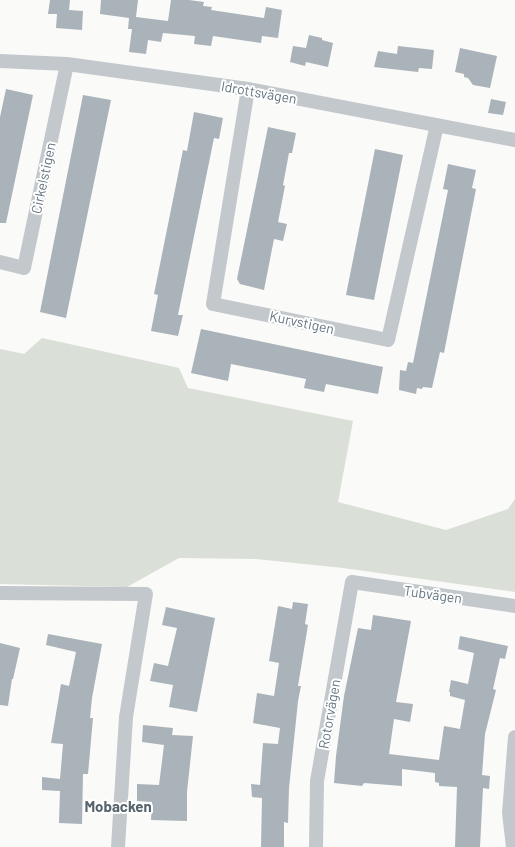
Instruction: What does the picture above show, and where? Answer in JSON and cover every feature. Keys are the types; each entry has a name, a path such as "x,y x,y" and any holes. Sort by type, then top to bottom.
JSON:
{"street":[{"name":"Idrottsvägen","path":"0,61 66,64 248,90 515,140"},
{"name":"Cirkelstigen","path":"0,262 24,268 66,64"},
{"name":"Kurvstigen","path":"248,90 213,304 388,340 437,125"},
{"name":"Tubvägen","path":"352,582 515,606"},
{"name":"Rotorvägen","path":"316,847 316,782 352,582"},
{"path":"0,593 146,594 126,717 118,847"},
{"path":"513,847 509,813 515,737"}],"shaded area":[{"path":"42,338 179,368 188,388 353,421 338,502 446,530 508,509 515,499 515,592 343,568 256,559 179,558 127,587 0,584 0,349 24,354"}],"building":[{"path":"50,0 70,0 69,10 83,11 82,30 56,28 57,14 48,14"},
{"path":"101,0 138,0 136,17 168,21 171,0 204,2 203,6 212,7 211,10 264,18 266,7 282,10 278,38 262,36 261,43 213,36 211,46 194,44 195,36 163,33 161,42 148,40 146,54 129,52 132,29 128,29 129,18 100,14"},
{"path":"309,35 322,38 322,40 333,43 328,67 306,62 305,66 290,62 293,46 306,48"},
{"path":"398,46 434,50 432,69 419,68 418,72 374,67 378,51 397,54"},
{"path":"460,48 497,56 490,88 473,85 468,78 464,77 464,74 455,72"},
{"path":"6,89 33,95 6,223 0,223 0,117"},
{"path":"83,95 111,100 66,318 40,312"},
{"path":"491,99 506,102 503,115 488,113"},
{"path":"194,112 223,118 219,139 214,138 178,315 183,315 178,336 151,331 158,295 154,294 183,150 187,151"},
{"path":"268,127 296,133 292,153 289,153 283,185 285,186 278,222 287,224 283,241 274,239 264,290 240,284 237,279"},
{"path":"375,149 403,155 374,300 346,295"},
{"path":"448,164 476,170 472,188 476,189 444,353 440,352 432,388 417,388 416,394 399,390 400,370 406,371 408,362 413,363 448,190 443,189"},
{"path":"201,329 383,367 378,394 326,384 324,392 304,388 306,379 231,364 228,381 191,373"},
{"path":"293,602 308,604 305,624 308,625 298,686 301,686 298,701 289,788 288,823 284,822 284,847 261,847 262,798 252,797 251,784 260,785 263,743 278,744 280,728 253,723 257,693 274,696 279,663 269,661 278,606 292,609"},
{"path":"166,607 215,618 197,712 169,707 173,685 150,681 154,663 168,666 177,628 162,625"},
{"path":"373,615 411,621 396,702 413,704 410,722 394,719 389,754 439,760 444,726 460,729 465,700 450,696 449,692 451,680 468,684 474,653 458,649 460,636 508,646 505,659 500,658 493,689 496,690 485,734 482,775 490,776 489,789 483,788 480,847 455,847 457,787 439,786 439,783 435,782 435,773 402,769 402,786 364,783 362,786 334,783 344,696 358,628 371,630"},
{"path":"48,634 102,644 92,698 90,718 93,718 88,774 83,774 82,824 59,823 60,791 42,790 42,777 60,779 63,744 51,743 61,684 69,686 76,652 46,645"},
{"path":"0,643 20,648 12,679 8,706 0,705"},
{"path":"143,725 173,728 172,735 193,736 187,792 187,821 151,820 152,802 137,801 137,784 159,785 164,745 142,742"}],"district":[{"name":"Mobacken","path":"118,806"}]}
